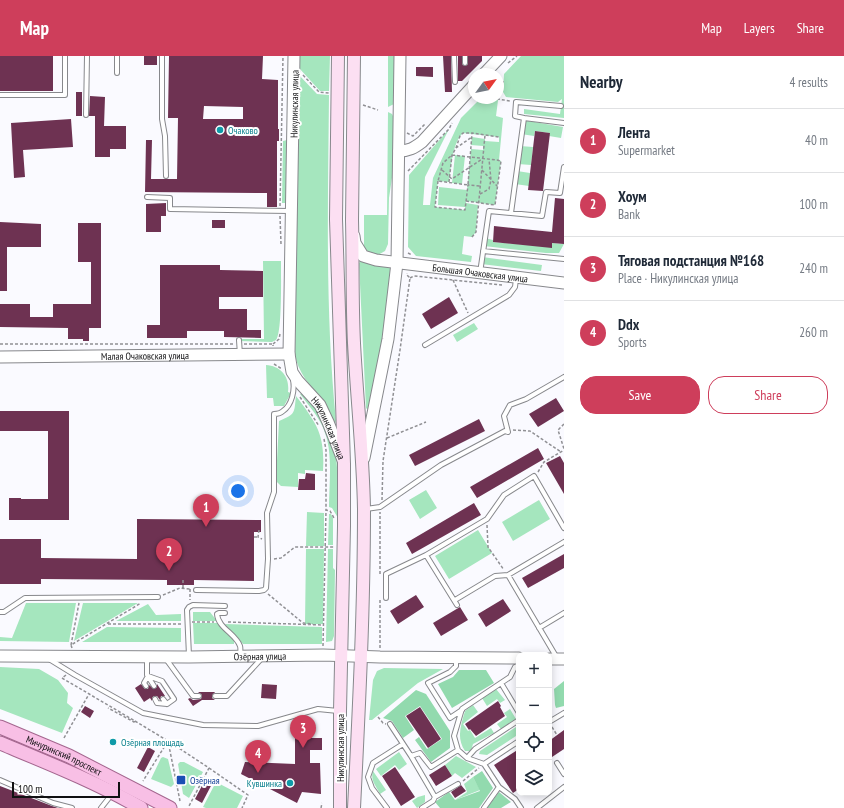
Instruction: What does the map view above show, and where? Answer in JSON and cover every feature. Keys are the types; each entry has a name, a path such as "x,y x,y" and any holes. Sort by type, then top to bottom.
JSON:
{"main road":[{"path":"338,56 336,219 344,464"},
{"path":"354,56 352,282 354,344 363,466"},
{"name":"Никулинская улица","path":"340,808 344,464"},
{"name":"Никулинская улица","path":"354,808 362,656 364,509 363,466"},
{"path":"341,696 343,690 352,686 357,689 360,697"},
{"name":"Мичуринский проспект","path":"0,727 69,756 175,805"},
{"name":"Мичуринский проспект","path":"0,743 113,792 125,801 141,808"}],"street":[{"name":"Никулинская улица","path":"294,56 289,354 292,372 298,381 320,405 344,464"},
{"name":"Никулинская улица","path":"363,466 402,264 399,151 400,56"},
{"path":"493,68 503,61"},
{"path":"399,151 406,151 414,148 422,142 468,92"},
{"name":"Большая Очаковская улица","path":"352,224 356,243 363,256 376,260 480,273 516,282 564,283"},
{"name":"Малая Очаковская улица","path":"0,356 239,346 274,360 289,354"},
{"name":"Озёрная улица","path":"0,656 362,656 516,658"}],"lane":[{"path":"0,95 65,95 65,56"},
{"path":"86,115 87,56"},
{"path":"117,56 117,73"},
{"path":"162,56 162,119 165,136 166,176"},
{"path":"454,56 455,82"},
{"path":"465,56 465,63"},
{"path":"561,106 516,102 515,116 564,124"},
{"path":"511,213 524,118"},
{"path":"480,273 489,211 542,216 546,192 562,193 564,167"},
{"path":"147,197 170,198 170,209 292,211"},
{"path":"483,251 564,259"},
{"path":"425,345 509,294 516,282"},
{"path":"196,590 264,590 266,588 268,559 267,513 274,492 274,414 282,412 288,407 294,392 292,372"},
{"path":"364,509 380,507 441,465 505,431 508,432 504,416 510,405 526,399 564,377"},
{"path":"386,598 386,574 426,555 487,519 504,495 534,476 564,528"},
{"path":"426,555 456,602 495,576 508,575 564,542"},
{"path":"508,575 557,659"},
{"path":"0,612 4,612 25,598 158,597"},
{"path":"189,657 187,610 189,607 193,605 225,606"},
{"path":"225,613 217,614 220,622 240,645 240,657"},
{"path":"539,628 564,613"},
{"path":"45,656 69,672 143,713 203,725 258,726 318,709 340,711"},
{"path":"215,696 227,696 265,656"},
{"path":"147,657 148,676 154,686"},
{"path":"165,657 193,696 198,696"},
{"path":"456,658 456,666 450,672 428,683 450,718 510,677 516,667"},
{"path":"146,686 144,683 148,676"},
{"path":"148,676 162,681 174,699 167,704 157,703 155,699"},
{"path":"501,683 516,708"},
{"path":"163,699 167,704"},
{"path":"462,710 454,736 458,750 467,758 484,764 499,787 515,799 521,808"},
{"path":"552,720 564,713"},
{"path":"467,758 475,749 516,722"},
{"path":"390,724 435,796"},
{"path":"484,764 516,743"},
{"path":"388,808 372,788 368,777 373,763 403,744"},
{"path":"411,756 420,753 431,767 458,750"},
{"path":"557,763 564,774"},
{"path":"0,780 55,804 72,808"},
{"path":"422,808 433,801 435,796 458,784"},
{"path":"484,808 499,787"},
{"path":"537,808 564,787"},
{"path":"101,808 113,792"}],"path":[{"path":"281,246 280,179 283,56"},
{"path":"503,61 517,56"},
{"path":"282,71 299,72 319,92 328,93"},
{"path":"504,100 516,102"},
{"path":"472,133 465,210 435,207 438,181 443,163 452,155 460,136 463,133 472,133 499,137"},
{"path":"472,237 476,232 485,135"},
{"path":"456,148 472,137"},
{"path":"452,155 501,161 495,205 466,201"},
{"path":"449,182 452,155"},
{"path":"441,169 452,178 469,169 482,159"},
{"path":"480,194 489,189 491,180 489,159"},
{"path":"482,170 498,186"},
{"path":"438,181 480,186"},
{"path":"380,575 380,507 382,500 383,461 410,278 402,264"},
{"path":"410,278 414,276 453,280 516,282"},
{"path":"453,280 470,318"},
{"path":"0,344 239,346 273,344 274,360"},
{"path":"296,393 313,415 320,428"},
{"path":"386,438 426,422"},
{"path":"534,476 544,462 564,450 558,430 564,424"},
{"path":"508,430 530,431 561,452"},
{"path":"322,433 326,450 324,646"},
{"path":"326,510 330,511 334,519"},
{"path":"487,519 488,547 508,575"},
{"path":"268,559 281,558 295,547 335,547"},
{"path":"183,580 183,588"},
{"path":"158,597 180,588 196,590"},
{"path":"264,590 303,623 312,623 315,625"},
{"path":"380,596 380,648"},
{"path":"71,645 150,597"},
{"path":"73,656 71,645 80,598"},
{"path":"107,624 188,624 190,622 220,622 324,625"},
{"path":"69,672 62,678 168,741 248,795 242,808"},
{"path":"64,738 89,694"},
{"path":"108,708 134,722 135,721"},
{"path":"378,717 383,723 390,724"},
{"path":"550,724 557,735"},
{"path":"143,781 168,741"},
{"path":"168,741 175,805"},
{"path":"189,806 210,768"},
{"path":"458,784 479,768"},
{"path":"321,808 322,803"}],"green space":[{"path":"299,56 330,56 329,91 320,91 299,68"},
{"path":"388,56 395,56 394,104 388,107"},
{"path":"521,56 564,56 564,118 524,114 524,109 560,114 562,99 558,102 506,97 504,94 504,74"},
{"path":"299,75 317,94 329,95 329,299 335,424 326,407 300,370 295,355"},
{"path":"475,104 498,104 496,116 503,118 499,160 501,161 495,205 466,201 466,203 478,205 476,232 472,237 464,236 462,254 472,256 471,262 416,256 408,247 409,175 449,129 425,177 423,205 430,205 433,178 461,118","holes":["463,133 499,137 499,142 485,141 485,139 472,137 471,145 483,146 483,150 471,149 467,190 439,187 438,205 465,207 465,210 435,207 438,181 449,182 454,149 459,137"]},
{"path":"388,112 392,114 394,118 393,171 389,198 388,244 385,251 378,255 366,252 364,248 364,215 387,215"},
{"path":"523,120 563,127 561,138 549,136 550,133 535,131 534,136 521,134"},
{"path":"287,140 289,156 288,203 282,203 283,141"},
{"path":"520,146 533,147 531,165 518,164"},
{"path":"455,155 465,156 462,184 452,183"},
{"path":"517,171 530,173 529,186 515,184"},
{"path":"485,238 493,240 493,242 552,247 552,243 564,244 559,253 546,253 484,246"},
{"path":"482,257 542,265 541,271 481,264"},
{"path":"263,261 281,261 279,332 276,340 272,342 239,341 239,339 264,339"},
{"path":"361,261 391,266 386,323 368,410 366,408 359,263"},
{"path":"474,323 478,329 457,342 453,335"},
{"path":"266,365 280,370 286,377 288,382 288,392 291,393 284,406 274,406 273,398 267,398"},
{"path":"308,393 335,442 338,480 338,518 332,508 329,507 330,460 327,441 321,423 300,394"},
{"path":"296,396 314,422 321,438 323,448 323,471 305,470 305,474 298,473 298,487 281,486 276,481 279,421 289,417 293,412"},
{"path":"426,490 437,508 420,519 409,500"},
{"path":"539,500 550,519 513,541 502,522"},
{"path":"307,512 324,513 324,546 306,546"},
{"path":"329,514 331,514 333,518 333,545 328,545"},
{"path":"478,530 492,553 449,579 435,556"},
{"path":"306,549 324,549 323,624 305,624"},
{"path":"328,549 333,549 333,568 335,570 334,636 332,641 326,642"},
{"path":"26,603 76,603 69,642 0,641 0,637 12,638"},
{"path":"83,603 138,603 74,641"},
{"path":"148,604 156,615 181,614 181,621 116,621"},
{"path":"193,612 210,612 217,621 193,621"},
{"path":"193,623 219,623 234,641 234,644 194,644"},
{"path":"225,624 322,627 322,644 243,644"},
{"path":"107,627 181,628 181,642 82,642"},
{"path":"0,667 39,669 58,680 68,693 67,703 73,708 62,733 0,709"},
{"path":"384,668 443,669 418,683 372,720 369,720 373,680 377,671"},
{"path":"459,670 486,670 494,683 452,708 438,684 453,677"},
{"path":"564,681 564,706 556,708 554,689"},
{"path":"496,689 505,700 500,703 497,699 487,706 482,698"},
{"path":"416,690 426,694 450,731 450,748 431,762 415,740 419,737 427,749 442,739 420,706 405,716 414,730 403,738 392,721 383,718"},
{"path":"473,705 478,712 463,724 468,731 470,730 475,738 491,728 494,733 473,744 471,751 465,751 462,746 460,731 465,711"},
{"path":"510,709 516,719 501,729 497,724 507,717 504,713"},
{"path":"516,727 516,736 487,755 479,754 480,751"},
{"path":"399,752 407,764 399,770 395,765 381,776 376,769"},
{"path":"456,756 476,767 462,778 455,773 452,776 445,765"},
{"path":"163,757 168,759 174,784 171,787 151,779 161,758"},
{"path":"180,762 184,762 203,772 189,798 183,794 178,764"},
{"path":"373,771 386,790 380,794 373,780"},
{"path":"482,771 493,788 479,808 440,808 435,802 449,792 455,800 480,791 473,777"},
{"path":"473,777 480,790 455,800 467,792 464,784"},
{"path":"216,782 243,796 237,808 203,807"},
{"path":"499,792 511,802 501,808 487,808"},
{"path":"425,795 425,802 417,808 412,801"}],"building":[{"path":"0,56 53,56 53,91 0,91"},
{"path":"144,56 157,56 157,65 144,65"},
{"name":"Очаково","path":"169,56 263,56 262,79 278,80 279,141 277,141 277,207 267,207 267,193 145,192 146,140 152,140 151,179 177,179 178,118 168,118","holes":["204,106 243,107 243,119 203,119"]},
{"path":"443,56 451,56 452,92 445,92"},
{"path":"458,56 462,56 462,64 465,66 468,64 468,56 482,56 482,61 475,68 468,68 468,75 462,81 458,81"},
{"path":"416,67 433,67 433,77 416,76"},
{"path":"76,92 82,92 82,116 76,116"},
{"path":"90,96 105,97 104,126 126,126 126,149 110,149 110,157 95,157 95,116 89,116"},
{"path":"71,119 73,147 23,150 25,177 14,178 11,123"},
{"path":"535,131 550,133 543,191 528,190"},
{"path":"555,198 564,199 564,244 552,243 552,248 493,242 494,226 552,232"},
{"path":"166,203 166,216 161,216 161,232 146,232 146,204"},
{"path":"212,220 225,220 225,228 212,228"},
{"path":"0,222 41,224 41,247 7,247 7,291 0,291"},
{"path":"78,223 101,223 101,328 89,328 89,341 83,341 83,339 68,339 68,328 0,327 0,304 30,304 30,317 53,317 53,304 91,304 91,262 78,262"},
{"path":"160,265 220,265 220,270 263,271 263,297 219,297 219,309 247,309 247,330 261,330 261,338 224,337 224,331 187,331 187,338 147,338 147,325 160,325"},
{"path":"449,297 458,313 431,329 422,314"},
{"path":"556,398 564,411 538,427 529,414"},
{"path":"0,411 69,411 69,520 9,520 9,498 48,499 48,431 0,431"},
{"path":"479,419 485,431 415,466 409,455"},
{"path":"538,448 544,459 477,498 470,487"},
{"path":"560,456 564,463 564,494 546,463"},
{"path":"306,473 315,474 315,490 298,490 299,479 305,479"},
{"path":"474,503 481,515 412,554 406,543"},
{"path":"137,519 261,520 261,532 254,532 254,581 194,580 194,585 167,585 167,580 41,579 41,584 0,584 0,539 41,539 41,558 137,559"},
{"path":"564,554 564,568 528,588 522,578"},
{"path":"416,595 424,607 398,624 390,611"},
{"path":"503,599 511,611 486,627 478,614"},
{"path":"460,607 468,620 441,636 433,623"},
{"path":"141,684 145,689 148,689 149,685 154,689 157,687 157,684 165,696 161,696 160,700 157,696 154,696 152,701 150,698 144,702 135,688"},
{"path":"262,684 277,685 276,699 261,698"},
{"path":"198,692 215,692 212,698 215,700 202,700 193,706 188,699 201,699 202,695"},
{"path":"498,701 505,716 476,736 465,724"},
{"path":"85,706 94,711 90,718 81,712"},
{"path":"420,707 441,739 428,748 406,716"},
{"path":"564,730 564,749 552,757 552,739"},
{"name":"Кувшинка","path":"295,738 322,738 322,750 310,750 310,763 320,763 321,794 302,792 297,803 241,774 245,762 295,764"},
{"path":"148,747 155,751 144,772 137,768"},
{"path":"516,751 516,791 513,793 494,765"},
{"path":"445,765 452,776 436,786 429,775"},
{"path":"395,767 415,797 401,806 382,776"},
{"path":"206,778 213,782 202,803 195,799"},
{"path":"461,785 466,791 455,798 451,792"},
{"path":"0,786 52,806 58,808 0,808"}],"place":[{"name":"Очаково","path":"220,130"},
{"name":"Лента","path":"206,527"},
{"name":"Хоум","path":"169,571"},
{"name":"Озёрная площадь","path":"113,742"},
{"name":"Тяговая подстанция №168","path":"303,748"},
{"name":"Ddx","path":"258,773"},
{"name":"Озёрная","path":"181,780"},
{"name":"Кувшинка","path":"290,783"}]}
